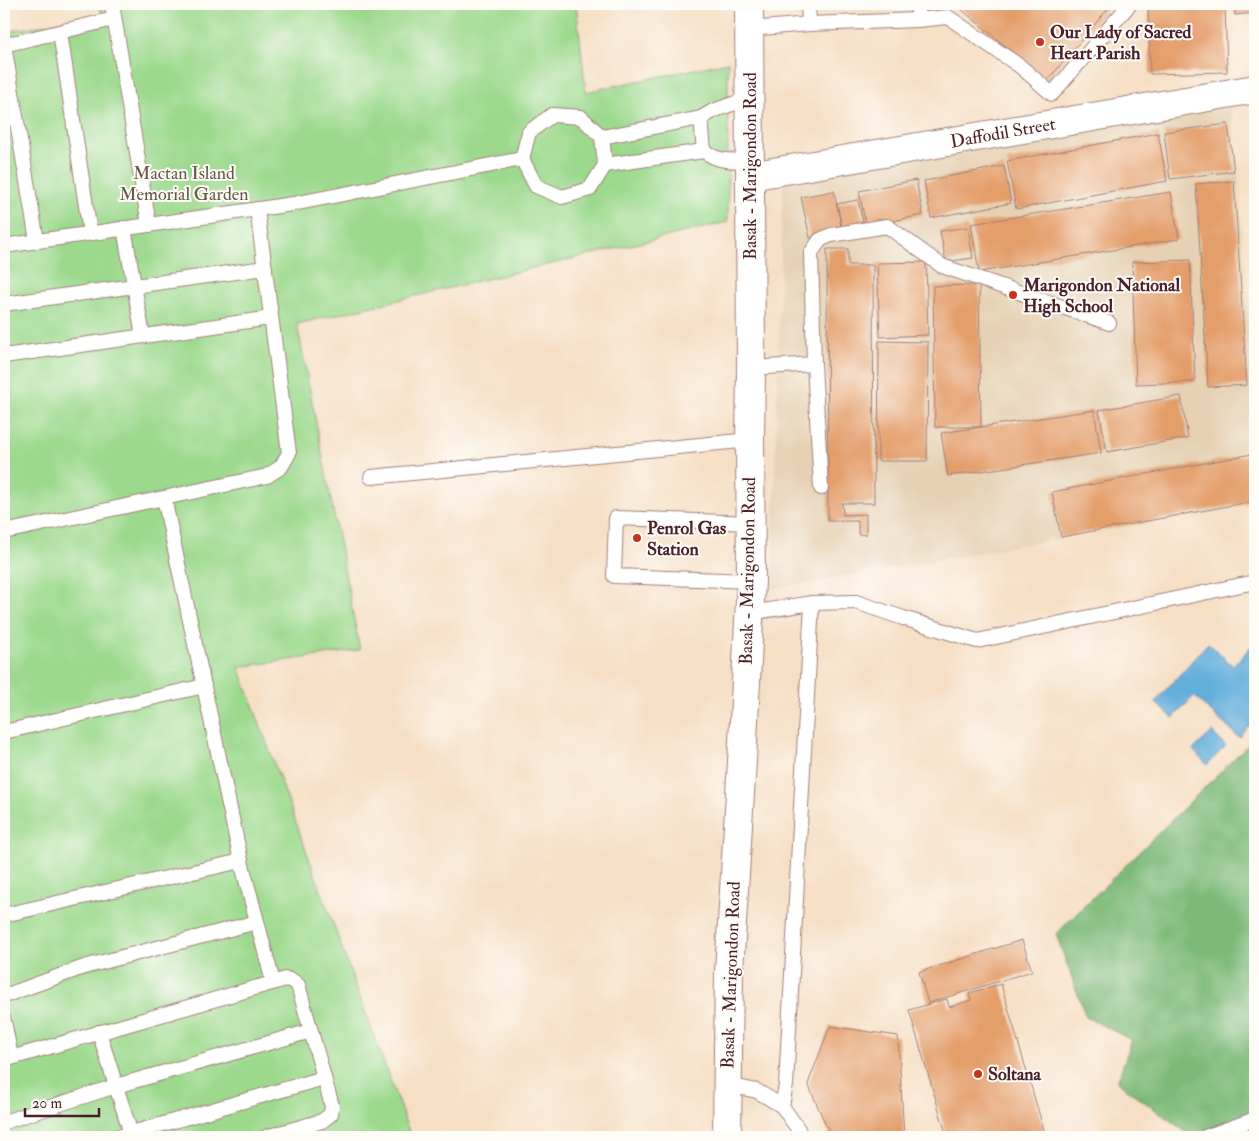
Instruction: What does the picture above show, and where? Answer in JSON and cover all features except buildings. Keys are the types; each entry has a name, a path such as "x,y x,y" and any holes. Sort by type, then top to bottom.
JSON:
{"main road":[{"name":"Basak - Marigondon Road","path":"727,1137 729,971 751,580 749,17"},
{"name":"Daffodil Street","path":"750,168 1255,89"}],"lane":[{"path":"112,4 149,225"},
{"path":"808,4 809,24"},
{"path":"918,4 918,20"},
{"path":"749,17 809,24 948,17 1021,68 1052,94 1130,4"},
{"path":"37,241 4,45 114,19"},
{"path":"60,32 90,233"},
{"path":"602,137 701,118 713,111 749,98"},
{"path":"552,115 581,117 602,137 605,166 590,189 562,197 536,186 522,159 529,132 552,115"},
{"path":"701,118 704,151"},
{"path":"605,166 704,151 712,157 750,168"},
{"path":"4,246 293,204 522,159"},
{"path":"4,532 267,476 281,467 289,453 257,209"},
{"path":"821,488 814,364 811,253 820,240 830,235 887,226 942,266 1109,323"},
{"path":"124,228 143,336"},
{"path":"4,304 265,268"},
{"path":"4,355 271,318"},
{"path":"751,368 814,364"},
{"path":"371,477 750,440"},
{"path":"164,498 241,861 273,982"},
{"path":"751,580 614,576 616,518 752,523"},
{"path":"750,613 812,603 856,602 977,641 1255,582"},
{"path":"782,1106 786,1085 812,603"},
{"path":"4,732 204,686"},
{"path":"4,915 241,861"},
{"path":"4,996 84,967 257,922"},
{"path":"4,1021 7,1058 273,982 286,979 294,981 298,986 332,1106 331,1114 322,1121 266,1137"},
{"path":"4,1122 116,1086 311,1031"},
{"path":"99,1032 116,1086 127,1136 324,1078"},
{"path":"728,1085 757,1091 782,1106 798,1129 801,1137"},
{"path":"1205,1137 1255,1119"}],"shaded area":[{"name":"Marigondon National High School","path":"1231,107 1255,411 1255,504 772,589 783,179"}],"green space":[{"name":"Mactan Island Memorial Garden","path":"99,4 576,4 586,92 728,62 728,222 297,324 360,650 239,667 411,1137 4,1137 4,32 102,15"},
{"path":"1255,738 1255,1137 1207,1137 1186,1132 1117,1082 1132,1040 1086,1017 1056,934"}],"water":[{"path":"1255,642 1255,720 1239,738 1194,696 1173,718 1155,702 1208,643 1233,666"},
{"path":"1212,732 1226,746 1207,765 1193,750"}],"place":[{"name":"Our Lady of Sacred Heart Parish","path":"1040,42"},
{"name":"Marigondon National High School","path":"1013,295"},
{"name":"Penrol Gas Station","path":"637,538"},
{"name":"Soltana","path":"978,1074"}]}
